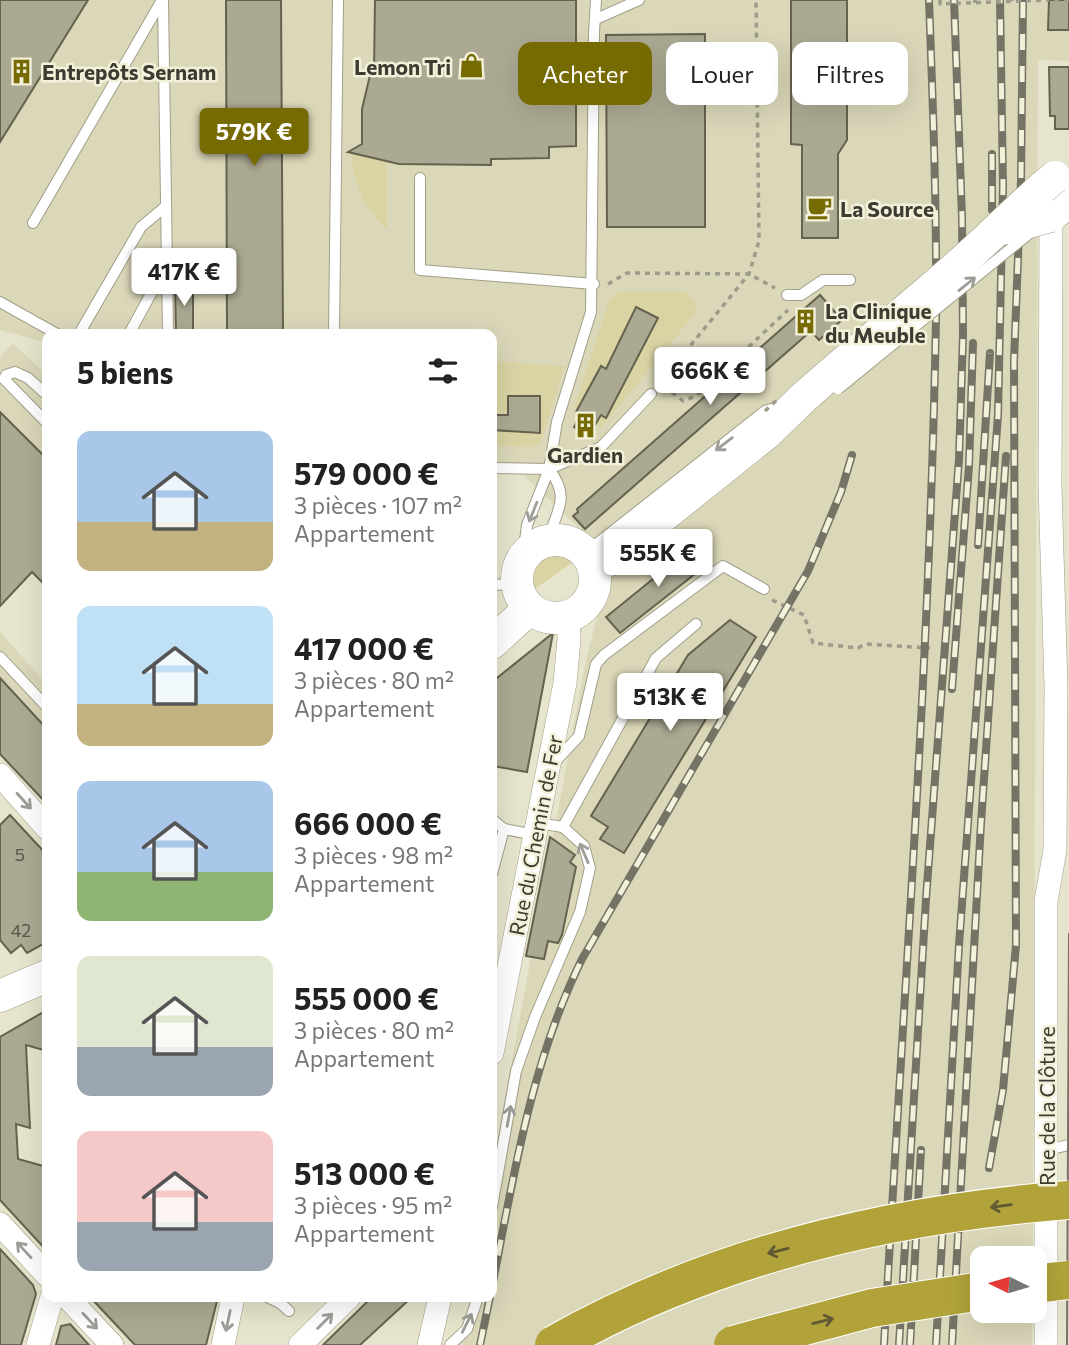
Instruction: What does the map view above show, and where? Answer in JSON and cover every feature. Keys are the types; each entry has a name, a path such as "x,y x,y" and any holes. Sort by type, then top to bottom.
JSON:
{"highway":[{"path":"554,1345 655,1293 757,1256 884,1224 1007,1205 1069,1200"},
{"path":"1047,1283 1069,1280"},
{"path":"733,1345 872,1308 970,1293"}],"main road":[{"path":"589,560 607,561 767,433 803,398 998,230 1061,190"},
{"path":"497,632 522,575 568,541 589,560 595,579 591,596 581,608 568,616 548,617 522,575"},
{"path":"0,996 40,980"},
{"path":"0,1010 40,980"}],"street":[{"name":"Rue de la Clôture","path":"1046,1345 1046,901 1055,850 1061,190"},
{"name":"Rue du Chemin de Fer","path":"497,1028 568,659 568,616"},
{"path":"0,775 42,822"},
{"path":"0,1224 42,1270"},
{"path":"38,1345 51,1302"},
{"path":"72,1302 112,1345"},
{"path":"223,1345 232,1302"},
{"path":"300,1345 344,1302"},
{"path":"429,1345 439,1302"}],"lane":[{"path":"162,0 168,329"},
{"path":"33,223 162,0"},
{"path":"334,329 338,0"},
{"path":"522,575 527,525 549,469 557,422 592,312 596,0"},
{"path":"596,19 639,0"},
{"path":"420,178 420,270 594,284"},
{"path":"803,398 838,389 1061,190"},
{"path":"82,329 141,227 166,206"},
{"path":"132,329 167,265"},
{"path":"787,295 801,295 823,280 850,279"},
{"path":"0,302 48,329"},
{"path":"42,391 29,379 15,372 6,375 4,379 42,418"},
{"path":"497,468 549,469 601,447 651,394"},
{"path":"522,575 563,500 560,484 549,469"},
{"path":"549,767 579,736 596,664 604,654 723,566 764,589"},
{"path":"564,827 656,658 696,624"},
{"path":"0,657 42,702"},
{"path":"497,823 504,829 564,827 584,846 590,869 580,912 535,1017 516,1071 497,1179"},
{"path":"497,855 504,829"},
{"path":"1046,1150 1069,1146"},
{"path":"275,1302 289,1311"},
{"path":"450,1345 467,1329 476,1302"}],"path":[{"path":"651,394 749,274 759,241 756,0"},
{"path":"940,0 940,4 1069,0"},
{"path":"594,284 611,283 628,273 749,274 787,295 789,308 696,396 683,401 660,383"},
{"path":"764,589 766,596 804,615 813,643 858,648 866,645 930,648"}],"shaded area":[{"path":"0,0 1069,0 1069,61 1038,60 1033,1246 970,1246 970,1323 1032,1323 1032,1345 461,1345 469,1302 497,1302 497,1141 586,660 603,594 605,553 520,472 497,465 497,329 42,329 42,342 0,330"},
{"path":"351,150 357,155 387,162 387,229 372,213 361,193"},
{"path":"685,291 697,303 695,314 601,428 574,408 609,300 618,292"},
{"path":"13,344 42,370 42,582 32,573 0,606 0,357"},
{"path":"497,361 564,366 541,442 532,447 497,446"},
{"path":"550,553 564,555 573,562 532,591 529,579 532,568"},
{"path":"0,632 42,679 42,721 0,678"}],"building":[{"name":"Entrepôts Sernam","path":"0,0 88,0 0,142"},
{"path":"226,0 281,0 283,329 227,329"},
{"path":"375,0 576,0 576,42 518,42 518,105 576,105 576,146 549,147 549,158 491,159 491,165 399,164 348,152 362,144 362,109 371,71 374,70"},
{"path":"791,0 847,0 847,42 792,42 792,105 847,105 847,140 838,154 838,238 802,238 802,145 791,144"},
{"path":"1049,0 1069,0 1069,30 1048,30"},
{"path":"705,34 705,42 666,42 666,105 705,105 705,227 607,227 606,105 652,105 652,42 606,42 606,35"},
{"path":"1049,67 1069,67 1069,129 1055,129 1055,116 1050,116"},
{"path":"175,283 193,283 193,329 176,329"},
{"path":"820,295 842,320 819,340 811,331 585,529 573,516 578,512 577,509"},
{"path":"636,307 658,318 606,418 601,415 589,435 574,427 580,415 576,412 601,366 606,369"},
{"path":"508,396 540,396 540,433 497,430 497,415 508,415"},
{"path":"0,412 42,454 42,582 32,572 0,606"},
{"path":"695,545 710,562 620,633 606,617"},
{"path":"730,620 756,637 624,853 600,839 608,827 591,816 688,655"},
{"path":"553,633 527,772 497,767 497,678"},
{"path":"0,678 42,724 42,799 0,754"},
{"path":"10,815 42,850 42,945 27,953 21,945 11,953 0,940 0,825"},
{"path":"550,837 575,855 570,862 576,867 562,935 558,943 548,941 544,959 526,956"},
{"path":"42,1013 42,1050 26,1045 30,1128 16,1124 18,1159 42,1166 42,1246 0,1200 0,1037"},
{"path":"0,1249 33,1285 36,1294 21,1345 0,1345"},
{"path":"95,1302 217,1302 206,1345 135,1345"},
{"path":"367,1302 407,1302 360,1345 323,1345"},
{"path":"70,1324 89,1345 56,1345 61,1326"}],"tram line":[{"path":"1067,1345 1069,934"}],"railway":[{"path":"884,1345 922,704 933,447 936,238 929,0"},
{"path":"899,1345 926,899 959,459 963,335 962,217 954,0"},
{"path":"936,1345 959,945 998,415 1003,186 1000,0"},
{"path":"989,1168 1003,1090 1016,945 1014,361 1021,180 1023,0"},
{"path":"992,154 992,210"},
{"path":"952,689 969,466 973,343"},
{"path":"978,545 990,353"},
{"path":"497,1261 526,1120 564,998 582,959 808,571 841,492 852,455"},
{"path":"952,1345 981,823 1006,456"},
{"path":"910,1345 921,1150"},
{"path":"480,1345 489,1302"}],"place":[{"name":"Lemon Tri","path":"471,66"},
{"name":"Entrepôts Sernam","path":"22,71"},
{"name":"La Source","path":"820,208"},
{"name":"La Clinique du Meuble","path":"805,322"},
{"name":"Gardien","path":"585,425"}]}
